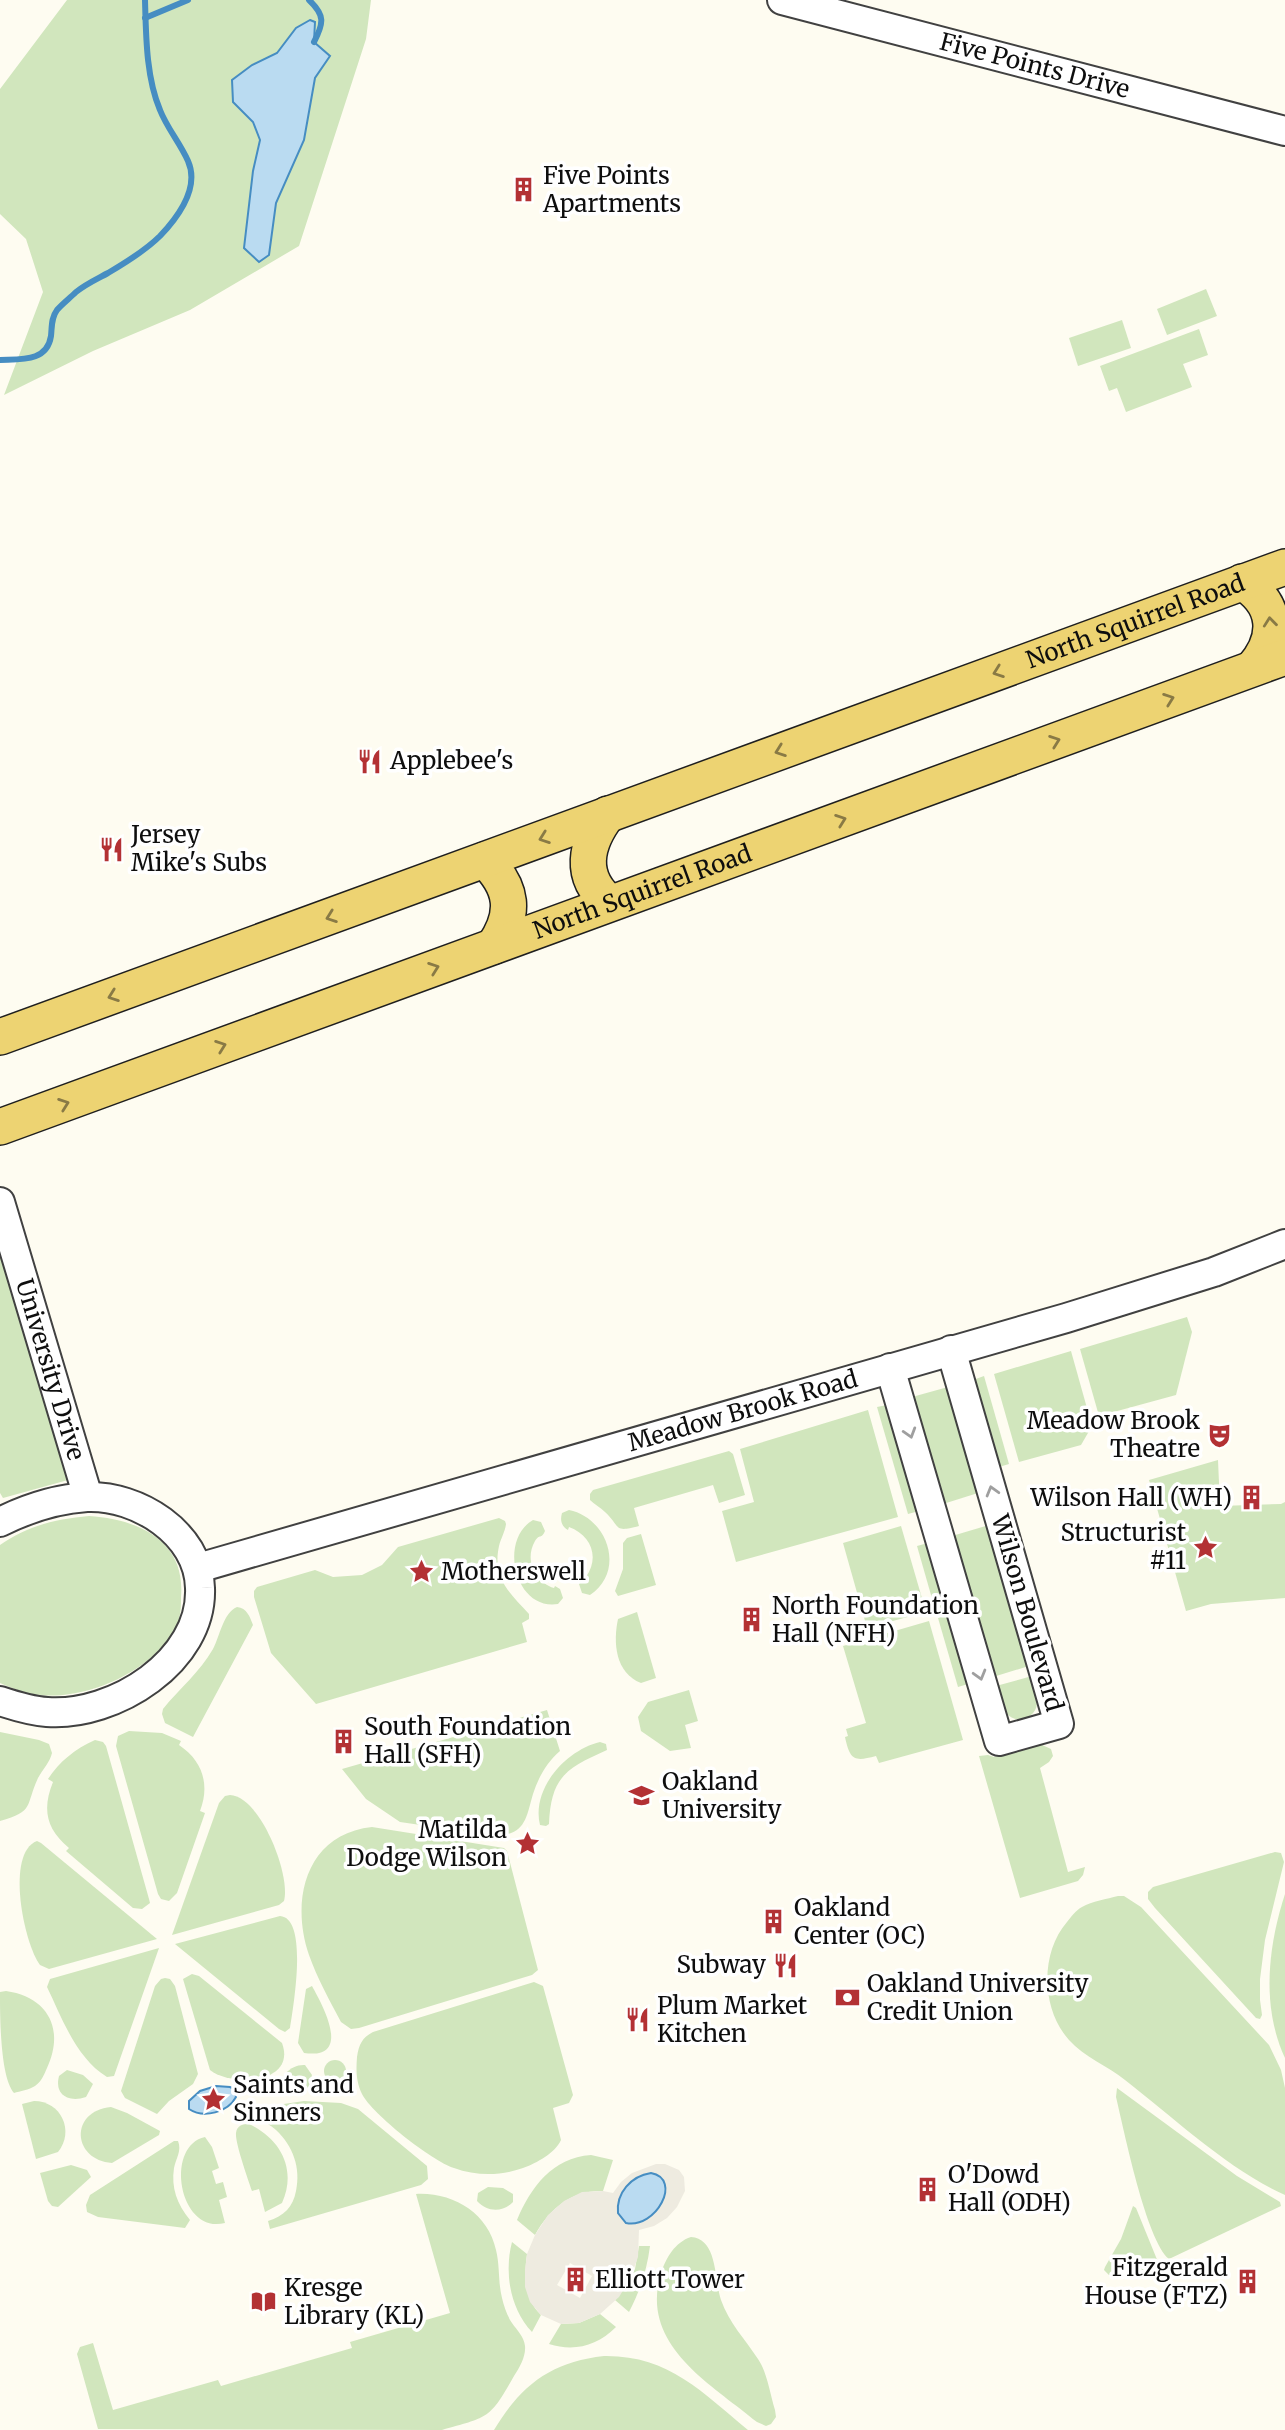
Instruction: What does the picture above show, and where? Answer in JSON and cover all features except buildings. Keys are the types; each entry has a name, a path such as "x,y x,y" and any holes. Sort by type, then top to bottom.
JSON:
{"main road":[{"name":"North Squirrel Road","path":"0,1037 1285,567"},
{"path":"1242,582 1254,589 1268,610 1272,626 1271,641 1265,655 1269,662"},
{"name":"North Squirrel Road","path":"0,1127 1269,662"},
{"path":"608,814 593,838 588,866 595,886 610,903"},
{"path":"485,860 502,878 509,904 502,933 494,946"}],"street":[{"name":"Five Points Drive","path":"782,0 1285,131"},
{"name":"University Drive","path":"0,1202 88,1497"},
{"name":"Meadow Brook Road","path":"198,1568 1181,1283 1285,1244"},
{"name":"Wilson Boulevard","path":"890,1368 999,1741 1012,1738 1059,1724 951,1350"},
{"path":"0,1522 38,1505 88,1497 145,1510 167,1524 186,1544 198,1568 201,1589 196,1616 186,1641 150,1680 127,1694 75,1710 48,1712 21,1708 0,1701"}],"green space":[{"path":"67,0 371,0 366,39 299,246 190,310 93,351 4,395 43,292 26,239 0,214 0,89"},
{"path":"1206,289 1217,316 1167,335 1157,309"},
{"path":"1122,320 1131,348 1078,366 1069,338"},
{"path":"1199,329 1208,355 1183,364 1192,387 1126,412 1117,388 1109,391 1100,366"},
{"path":"0,1244 69,1477 68,1480 3,1498 0,1493"},
{"path":"1187,1317 1192,1332 1176,1395 1099,1416 1080,1349"},
{"path":"1071,1351 1092,1426 1081,1445 1019,1462 994,1374"},
{"path":"984,1376 1009,1464 999,1467 973,1380"},
{"path":"948,1387 978,1493 943,1504 912,1397"},
{"path":"887,1405 919,1511 908,1514 877,1407"},
{"path":"868,1410 898,1517 736,1562 722,1511 754,1502 740,1449"},
{"path":"729,1451 733,1454 745,1495 719,1503 713,1485 634,1508 639,1526 625,1529 618,1527 590,1500 593,1490"},
{"path":"1218,1460 1220,1506 1285,1502 1285,1598 1211,1604 1186,1611 1149,1480"},
{"path":"569,1510 594,1523 608,1546 607,1573 601,1585 590,1595 582,1593 579,1584 590,1569 593,1554 583,1535 562,1525 562,1513"},
{"path":"89,1516 141,1528 167,1547 180,1577 181,1600 179,1619 170,1637 140,1666 122,1677 81,1692 36,1694 0,1683 0,1545 42,1525"},
{"path":"499,1518 506,1524 499,1546 498,1568 504,1585 529,1614 529,1619 522,1623 527,1642 316,1704 271,1653 254,1597 257,1587 315,1570 333,1577 362,1575 382,1565 398,1547"},
{"path":"533,1520 541,1522 545,1531 535,1541 531,1563 541,1581 560,1589 563,1598 558,1604 543,1603 531,1597 516,1572 516,1543 522,1530"},
{"path":"989,1525 1029,1666 993,1677 952,1536"},
{"path":"901,1526 926,1612 867,1628 843,1543"},
{"path":"641,1534 656,1585 618,1596 615,1591 623,1569 623,1543 627,1538"},
{"path":"928,1543 946,1606 935,1609 917,1546"},
{"path":"237,1607 246,1611 253,1625 193,1737 165,1723 163,1709 208,1657 225,1619"},
{"path":"637,1612 656,1678 641,1683 626,1672 616,1647 618,1619"},
{"path":"949,1615 968,1684 958,1687 938,1618"},
{"path":"929,1621 963,1740 879,1763 876,1756 863,1759 854,1757 847,1745 846,1729 866,1723 843,1646"},
{"path":"1032,1676 1037,1698 1036,1709 1024,1719 1010,1717 1002,1707 996,1686"},
{"path":"689,1690 698,1721 685,1725 691,1748 670,1751 641,1731 638,1717 648,1702"},
{"path":"547,1710 560,1751 540,1776 523,1823 506,1835 496,1836 400,1822 366,1799 342,1769"},
{"path":"129,1731 162,1733 181,1741 179,1745 194,1758 202,1774 204,1792 200,1811 205,1813 177,1893 169,1901 161,1899 158,1894 116,1746 118,1736"},
{"path":"0,1732 49,1744 52,1753 24,1810 0,1821"},
{"path":"95,1740 106,1746 149,1899 150,1903 142,1909 133,1908 66,1851 69,1848 55,1833 48,1818 48,1801 53,1782 48,1779 68,1756"},
{"path":"600,1742 606,1744 607,1750 581,1762 564,1776 553,1795 549,1824 540,1825 541,1798 554,1773 575,1753"},
{"path":"1040,1744 1051,1749 1053,1756 1040,1768 1068,1872 1085,1867 1078,1881 1020,1898 979,1756 994,1757"},
{"path":"225,1796 241,1799 252,1808 271,1839 283,1874 284,1901 279,1905 172,1935 219,1803"},
{"path":"372,1827 504,1848 538,1970 532,1975 359,2028 351,2029 341,2022 309,1955 302,1913 303,1892 318,1856 332,1842 350,1832"},
{"path":"37,1841 157,1939 49,1969 40,1965 28,1938 20,1900 22,1862 27,1849"},
{"path":"1275,1852 1281,1853 1284,1862 1265,1940 1260,1979 1260,2019 1256,2018 1155,1908 1148,1899 1148,1892 1153,1887"},
{"path":"1285,1894 1285,2058 1272,2018 1270,1976 1274,1934"},
{"path":"1124,1896 1141,1907 1269,2045 1281,2070 1285,2088 1285,2195 1223,2158 1118,2075 1082,2051 1069,2040 1060,2027 1053,2013 1047,1981 1048,1965 1058,1935 1080,1908"},
{"path":"280,1916 289,1921 297,1947 294,2002 290,2028 285,2032 175,1944"},
{"path":"159,1948 114,2076 107,2077 87,2059 71,2036 47,1987 50,1979"},
{"path":"192,1974 199,1976 282,2043 284,2057 280,2067 271,2074 246,2080 232,2079 210,2070 183,1979"},
{"path":"165,1978 170,1979 175,1986 198,2074 193,2084 169,2101 157,2114 125,2098 121,2091 155,1986"},
{"path":"534,1982 543,1986 573,2095 569,2103 553,2108 561,2140 545,2157 515,2171 480,2174 462,2171 444,2164 418,2147 368,2103 359,2085 357,2057 360,2045 369,2034"},
{"path":"312,1986 327,2018 331,2040 327,2048 319,2053 304,2053 298,2043 306,1989"},
{"path":"0,1992 21,1994 42,2008 49,2017 54,2040 52,2054 41,2080 33,2087 14,2093 6,2074 2,2045"},
{"path":"335,2060 343,2063 346,2071 343,2079 335,2082 327,2079 324,2071 327,2063"},
{"path":"305,2065 312,2075 309,2087 296,2092 280,2091 286,2072"},
{"path":"67,2070 83,2075 93,2084 86,2097 74,2099 61,2093 59,2076"},
{"path":"1117,2088 1237,2176 1280,2202 1281,2206 1169,2259 1160,2248 1144,2208 1116,2097"},
{"path":"34,2101 52,2106 65,2127 63,2144 58,2152 36,2159 22,2104"},
{"path":"304,2101 341,2103 358,2109 427,2166 428,2179 421,2185 270,2229 268,2221 283,2214 293,2202 297,2174 287,2143 263,2120 259,2111"},
{"path":"111,2107 160,2131 159,2135 112,2163 89,2154 81,2135 82,2126 88,2117 97,2110"},
{"path":"249,2124 270,2138 287,2167 288,2179 282,2203 265,2212 259,2189 252,2191 236,2138 239,2127"},
{"path":"205,2137 212,2147 219,2168 212,2171 216,2184 223,2182 227,2197 219,2200 225,2223 209,2223 197,2216 182,2188 184,2156 192,2144"},
{"path":"178,2141 179,2148 173,2175 174,2189 178,2202 190,2220 185,2228 98,2217 87,2212 86,2205 90,2195"},
{"path":"591,2155 613,2160 603,2191 581,2194 563,2202 535,2235 517,2220 536,2186 554,2168 577,2157"},
{"path":"71,2165 87,2170 91,2177 58,2207 52,2206 40,2173"},
{"path":"488,2187 503,2188 513,2194 513,2202 495,2210 485,2207 477,2201 478,2193"},
{"path":"416,2194 443,2197 467,2207 477,2215 492,2237 504,2304 510,2320 523,2340 525,2350 524,2358 506,2390 487,2414 442,2430 98,2429 77,2354 80,2347 93,2343 113,2410 218,2380 221,2386 352,2348 350,2342 450,2313"},
{"path":"1133,2206 1158,2262 1157,2267 1132,2275 1109,2275 1104,2270 1105,2267 1121,2239"},
{"path":"691,2237 700,2239 711,2252 724,2308 764,2370 776,2417 771,2424 766,2426 757,2422 700,2377 669,2342 660,2321 657,2298 663,2267 676,2247"},
{"path":"512,2242 527,2254 526,2287 531,2302 541,2315 532,2332 518,2312 511,2290 509,2265"},
{"path":"639,2246 650,2246 642,2280 629,2312 615,2300 635,2269"},
{"path":"600,2314 616,2327 601,2339 576,2347 549,2344 561,2324 579,2323"},
{"path":"604,2356 627,2357 666,2369 683,2378 748,2430 494,2430 515,2400 539,2378 568,2364"}],"shaded area":[{"path":"656,2164 665,2164 679,2170 684,2177 685,2191 677,2207 667,2218 654,2226 639,2230 638,2257 630,2279 619,2297 600,2314 579,2323 561,2324 541,2315 530,2302 525,2287 527,2254 535,2235 548,2215 564,2201 582,2192 613,2193 632,2173","holes":["570,2263 592,2276 580,2298 557,2285"]}],"water":[{"path":"310,20 315,22 314,42 330,56 315,78 304,140 276,203 269,255 259,262 244,248 253,171 260,140 253,122 233,102 232,80 252,65 277,53 296,28"},
{"name":"Saints and Sinners","path":"216,2086 234,2089 236,2097 227,2107 208,2114 189,2109 189,2101 200,2091"},
{"path":"651,2173 660,2177 665,2184 662,2202 647,2219 626,2223 618,2213 622,2192 637,2178"}],"waterway":[{"path":"0,360 24,359 44,351 49,344 52,323 59,308 80,289 128,261 160,236 185,202 191,171 155,97 148,56 145,0"},
{"path":"145,18 188,0"},
{"path":"309,0 318,10 321,20 314,42"}],"place":[{"name":"Five Points Apartments","path":"523,190"},
{"name":"Applebee's","path":"370,761"},
{"name":"Jersey Mike's Subs","path":"111,849"},
{"name":"Meadow Brook Theatre","path":"1220,1435"},
{"name":"Wilson Hall (WH)","path":"1252,1498"},
{"name":"Structurist #11","path":"1206,1547"},
{"name":"Motherswell","path":"421,1572"},
{"name":"North Foundation Hall (NFH)","path":"752,1620"},
{"name":"South Foundation Hall (SFH)","path":"344,1741"},
{"name":"Oakland University","path":"642,1796"},
{"name":"Matilda Dodge Wilson","path":"527,1844"},
{"name":"Oakland Center (OC)","path":"774,1922"},
{"name":"Subway","path":"786,1965"},
{"name":"Oakland University Credit Union","path":"847,1998"},
{"name":"Plum Market Kitchen","path":"637,2020"},
{"name":"Saints and Sinners","path":"213,2099"},
{"name":"O'Dowd Hall (ODH)","path":"928,2189"},
{"name":"Elliott Tower","path":"575,2280"},
{"name":"Fitzgerald House (FTZ)","path":"1248,2282"},
{"name":"Kresge Library (KL)","path":"264,2302"}]}
